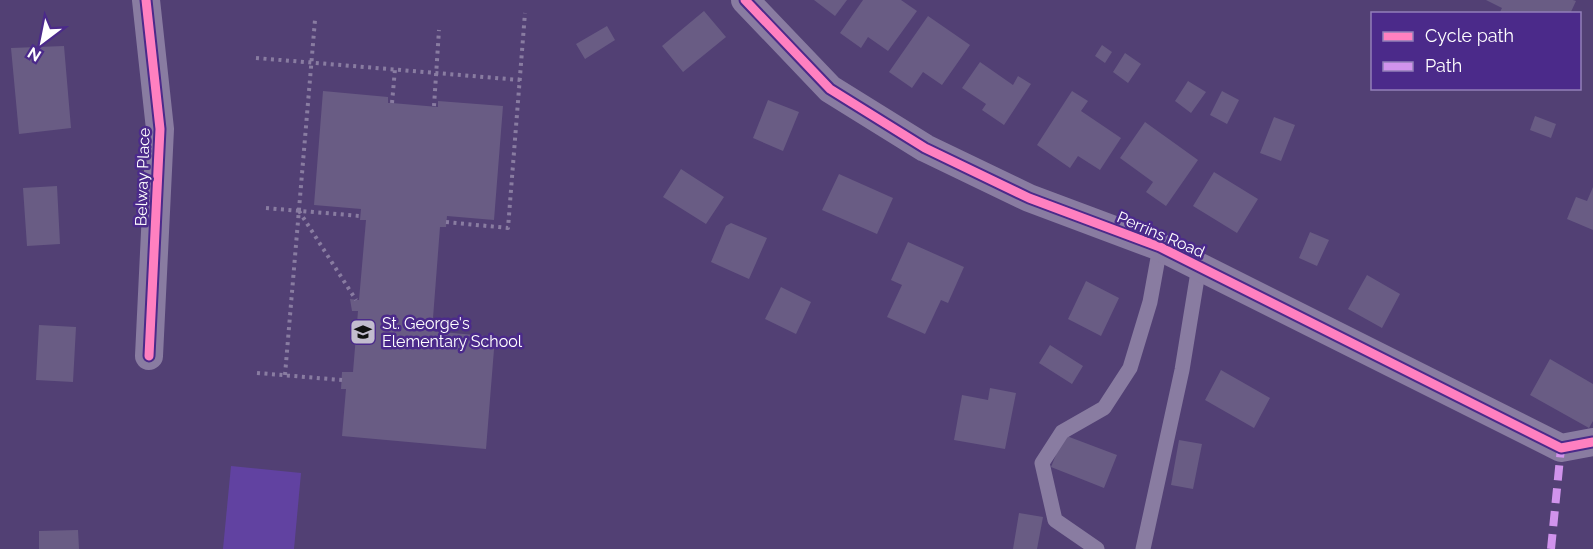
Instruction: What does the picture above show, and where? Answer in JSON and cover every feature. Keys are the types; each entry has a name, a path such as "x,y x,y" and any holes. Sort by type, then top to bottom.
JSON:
{"street":[{"name":"Belway Place","path":"146,0 160,129 149,356"},
{"name":"Perrins Road","path":"745,0 830,88 925,148 1029,198 1160,247 1561,448 1593,442"}],"lane":[{"path":"1097,549 1055,520 1042,463 1062,432 1104,408 1130,368 1150,302 1160,247"},
{"path":"1143,549 1182,370 1199,266"}],"path":[{"path":"446,222 508,228 525,13"},
{"path":"285,375 315,20"},
{"path":"434,106 439,30"},
{"path":"256,58 520,80"},
{"path":"392,103 395,69"},
{"path":"266,208 360,216"},
{"path":"299,211 356,300"},
{"path":"257,373 342,380"}],"shaded area":[{"path":"231,466 301,473 294,549 223,549"}],"building":[{"path":"814,0 847,0 835,16"},
{"path":"863,0 901,0 917,11 888,51 868,37 861,48 840,33"},
{"path":"1486,0 1576,1 1571,12 1500,12 1502,8"},
{"path":"704,11 726,37 683,72 662,46"},
{"path":"928,16 970,45 942,85 923,72 912,88 889,72"},
{"path":"607,26 615,40 585,59 576,44"},
{"path":"1102,45 1112,52 1105,63 1095,56"},
{"path":"64,46 71,128 19,134 11,48"},
{"path":"1125,53 1141,64 1128,83 1113,72"},
{"path":"980,62 1013,85 1018,76 1031,84 1004,125 982,110 986,104 962,88"},
{"path":"1188,81 1206,92 1191,113 1175,101"},
{"path":"323,91 388,97 388,103 438,107 438,101 503,106 494,220 447,216 446,227 440,227 432,331 495,337 486,449 342,436 346,389 341,389 342,372 353,372 358,311 352,311 350,299 359,300 366,220 360,220 361,209 314,205"},
{"path":"1072,91 1088,101 1081,111 1121,138 1100,170 1078,156 1070,168 1037,145"},
{"path":"1222,91 1239,100 1227,124 1210,115"},
{"path":"768,100 799,112 783,151 753,138"},
{"path":"1535,116 1556,124 1551,138 1530,130"},
{"path":"1274,117 1295,125 1281,161 1260,153"},
{"path":"1145,122 1198,160 1166,206 1146,192 1153,182 1120,158"},
{"path":"681,169 724,197 706,224 663,197"},
{"path":"1214,172 1258,199 1237,233 1193,206"},
{"path":"839,174 893,198 877,234 822,210"},
{"path":"57,186 60,244 27,246 23,188"},
{"path":"1593,187 1593,230 1567,219 1576,197 1587,201"},
{"path":"731,223 767,238 749,279 711,262 726,226"},
{"path":"1310,232 1329,240 1317,266 1299,258"},
{"path":"908,242 964,267 948,303 941,300 925,334 887,317 902,285 891,280"},
{"path":"1367,275 1400,294 1382,328 1348,309"},
{"path":"1086,281 1119,298 1101,336 1068,319"},
{"path":"781,287 811,302 796,334 765,319"},
{"path":"39,325 76,327 73,382 36,380"},
{"path":"1050,345 1083,366 1072,384 1039,363"},
{"path":"1550,359 1593,384 1593,421 1589,428 1530,395"},
{"path":"1221,370 1270,398 1254,428 1205,400"},
{"path":"990,388 1016,393 1005,449 954,440 962,395 988,400"},
{"path":"1064,435 1117,455 1104,488 1051,467"},
{"path":"1179,440 1202,444 1193,489 1171,485"},
{"path":"1019,513 1043,517 1037,549 1013,549"},
{"path":"78,530 79,549 39,549 39,531"}],"marked path":[{"path":"1551,549 1561,448"}],"cycle path":[{"path":"146,0 160,129 149,356"},
{"path":"745,0 830,89 925,148 1029,198 1160,247 1561,448 1593,442"}],"place":[{"name":"St. George's Elementary School","path":"363,332"}]}
